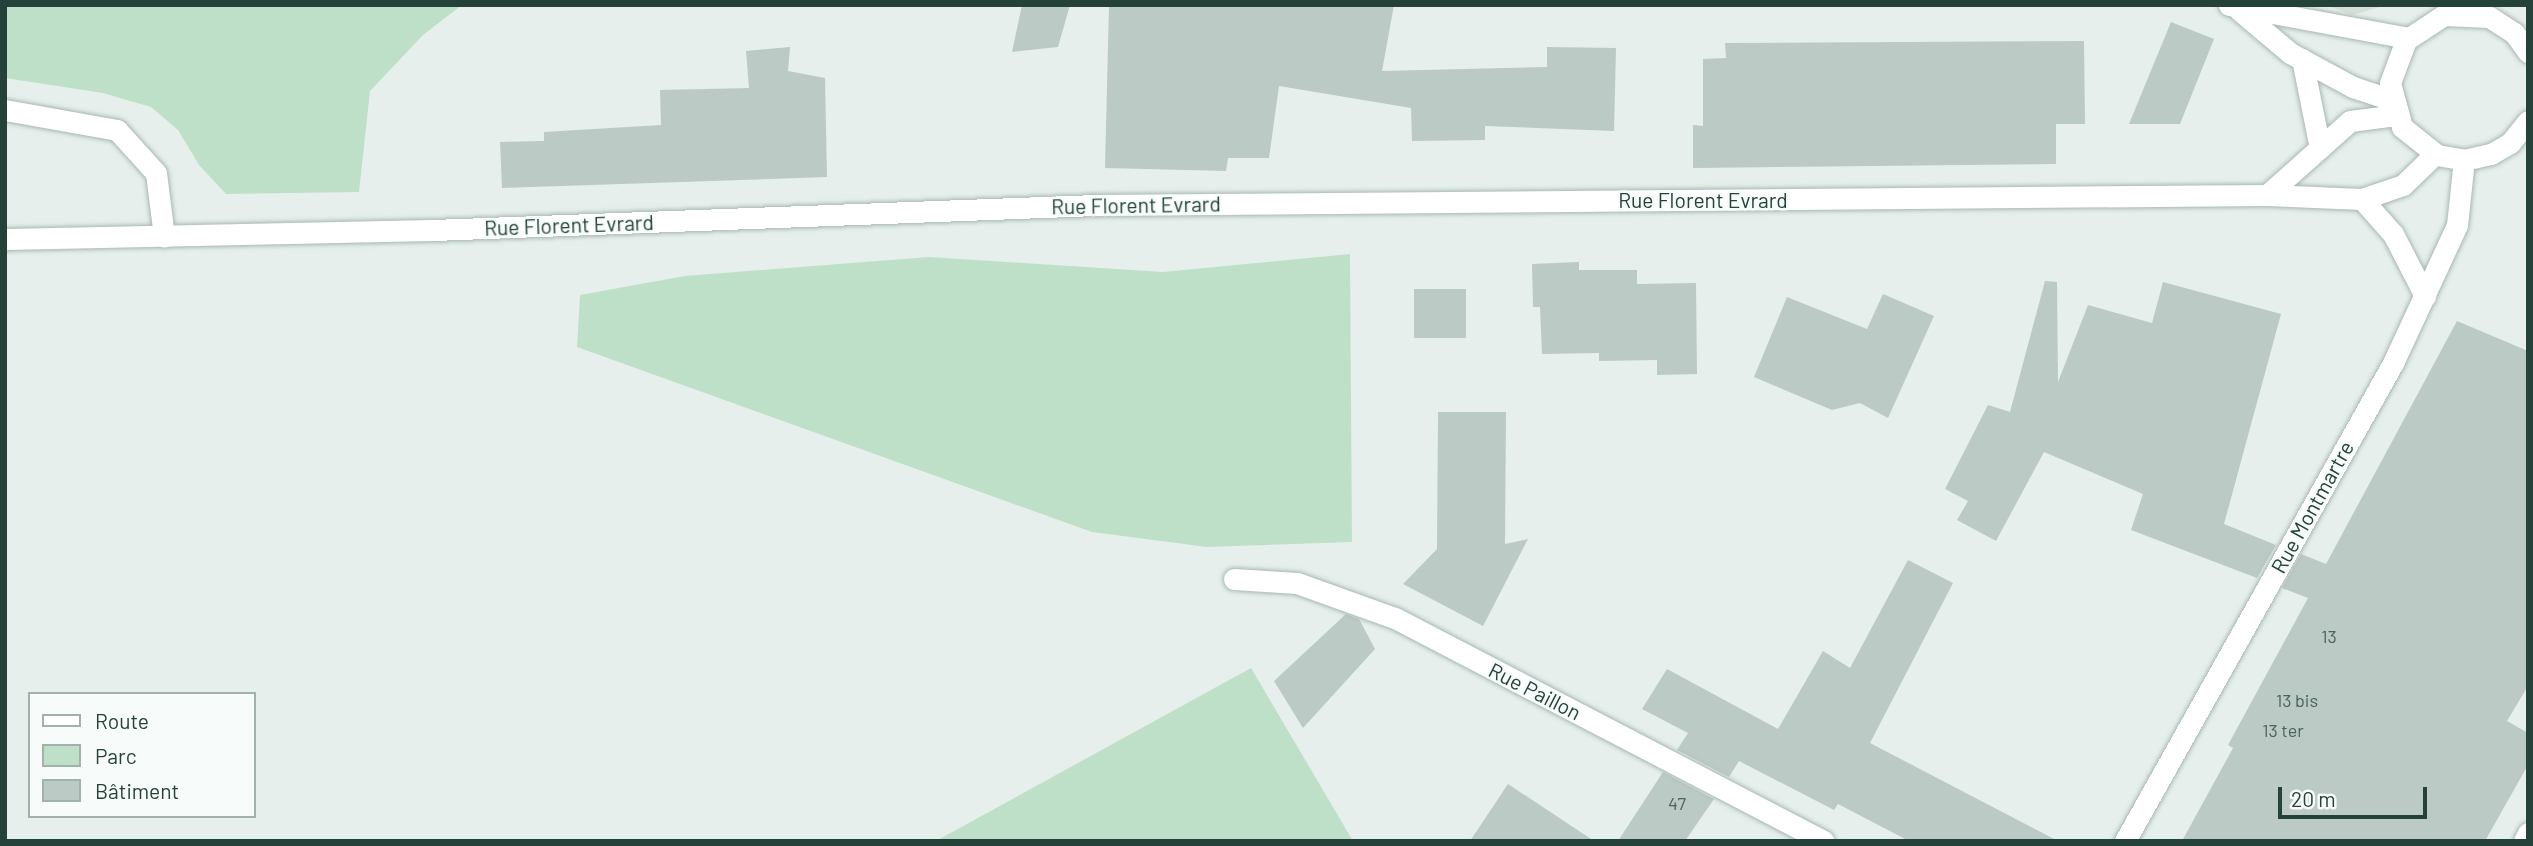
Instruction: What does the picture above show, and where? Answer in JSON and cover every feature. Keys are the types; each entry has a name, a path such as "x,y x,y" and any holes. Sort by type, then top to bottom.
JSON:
{"street":[{"path":"2233,7 2408,38"},
{"path":"2233,7 2302,59 2394,107"},
{"path":"2528,52 2521,27 2489,17 2459,13 2430,21 2408,38 2392,68 2394,107 2410,137 2435,154 2464,160 2498,151 2528,121"},
{"path":"2302,59 2320,148"},
{"path":"2267,195 2350,121 2394,107"},
{"path":"5,110 117,130 156,173 164,236"},
{"name":"Rue Florent Evrard","path":"5,239 1097,205 2267,195 2362,199 2403,185 2435,154"},
{"name":"Rue Montmartre","path":"2125,841 2393,363 2457,225 2464,160"},
{"path":"2362,199 2393,234 2425,296"},
{"name":"Rue Paillon","path":"1234,579 1297,583 1395,618 1824,841"},
{"path":"2524,841 2528,833"}],"shaded area":[{"path":"2326,5 2387,5 2352,15"}],"green space":[{"path":"5,5 462,5 423,35 370,91 359,192 226,194 199,165 178,130 151,107 103,93 5,78"},
{"path":"1350,254 1352,542 1207,547 1092,532 577,347 580,295 685,276 929,257 1163,272"},
{"path":"1251,668 1353,841 936,841"}],"building":[{"path":"1022,5 1070,5 1058,47 1012,52"},
{"path":"1109,5 1394,5 1382,71 1547,67 1547,47 1616,48 1614,131 1485,126 1485,140 1412,141 1411,108 1279,86 1269,158 1228,158 1226,171 1105,168"},
{"path":"2171,22 2214,39 2180,124 2129,124"},
{"path":"2084,41 2085,124 2056,124 2056,164 1693,168 1693,125 1703,126 1703,59 1726,58 1725,43"},
{"path":"790,47 788,71 825,78 827,177 502,188 500,142 544,141 544,132 661,125 660,90 749,88 746,51"},
{"path":"1579,262 1579,270 1637,270 1637,284 1696,283 1697,374 1657,375 1657,360 1599,361 1599,353 1542,354 1540,307 1533,307 1532,264"},
{"path":"2045,281 2057,282 2058,382 2088,305 2152,323 2163,282 2281,314 2224,524 2276,545 2257,578 2131,530 2143,494 2044,452 1996,541 1957,520 1968,501 1945,489 1988,405 2010,412"},
{"path":"1414,289 1466,289 1466,338 1414,338"},
{"path":"1883,294 1934,316 1888,418 1860,403 1832,410 1754,377 1787,297 1867,329"},
{"path":"2457,321 2528,351 2528,686 2507,721 2528,733 2528,765 2485,841 2182,841 2233,748 2228,745 2308,598 2282,588 2301,554 2326,564"},
{"path":"1438,412 1506,412 1505,544 1528,539 1483,626 1403,584 1437,549"},
{"path":"1908,560 1953,583 1870,743 2058,841 1909,841 1838,804 1834,810 1739,761 1729,777 1677,750 1688,733 1642,709 1667,669 1778,729 1823,651 1850,668"},
{"path":"1346,614 1359,619 1375,649 1303,728 1274,681"},
{"path":"1663,772 1714,799 1685,841 1618,841"},
{"path":"1508,784 1594,841 1470,841"}]}
